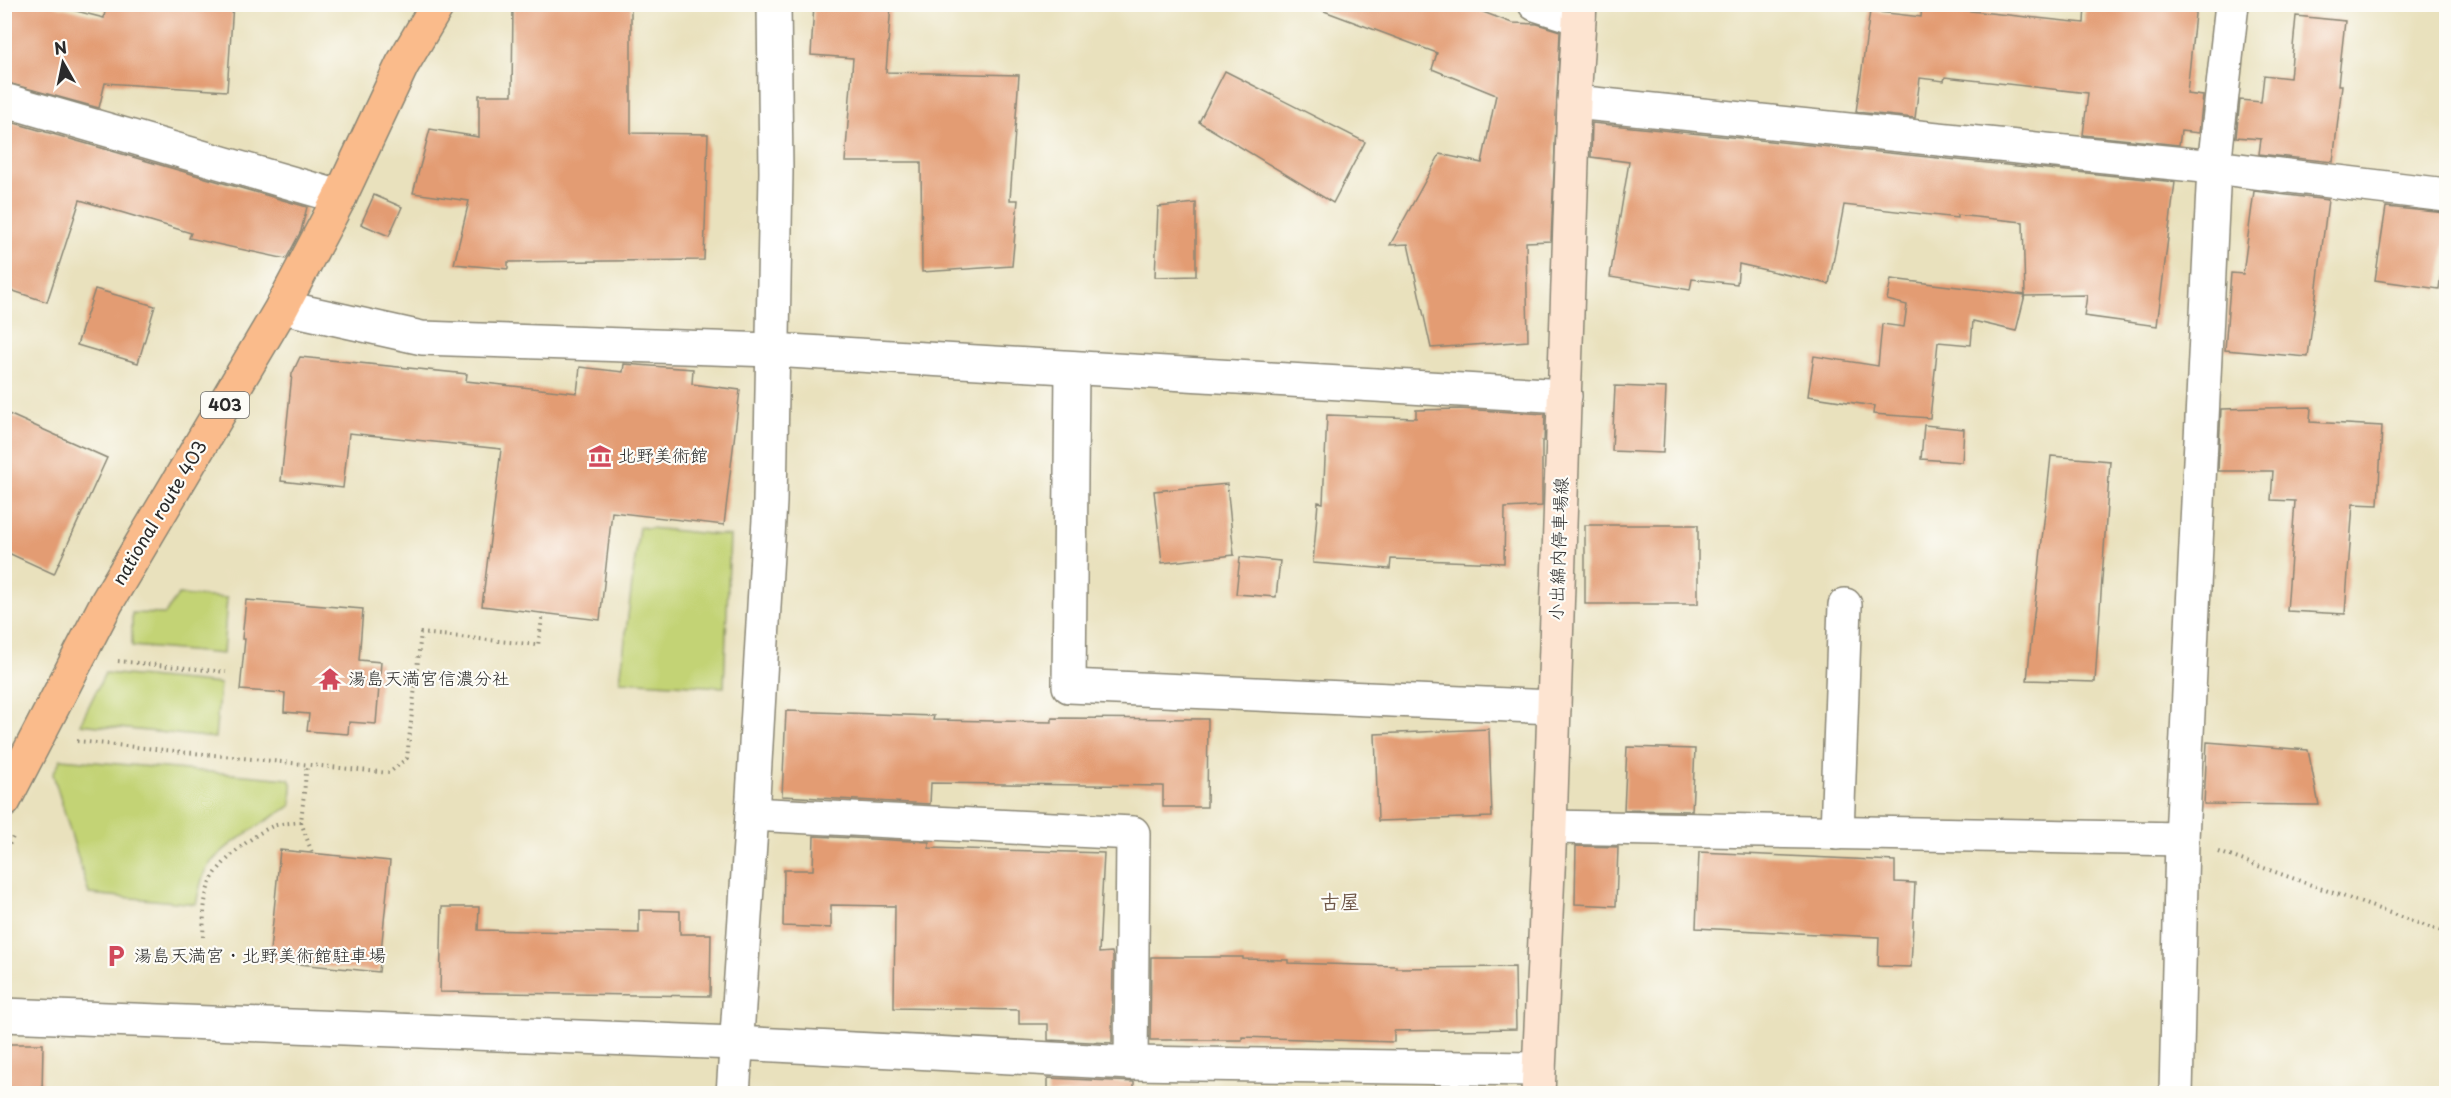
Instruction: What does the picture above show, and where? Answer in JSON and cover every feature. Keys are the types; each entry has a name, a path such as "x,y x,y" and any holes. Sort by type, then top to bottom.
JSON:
{"highway":[{"name":"national route 403","path":"4,801 107,602 282,307 340,197 402,65 438,4"}],"main road":[{"name":"小出綿内停車場線","path":"1538,1081 1550,828 1579,11"}],"street":[{"path":"733,1094 753,814 770,502 776,172 774,4"},
{"path":"1534,4 1579,11"},
{"path":"2175,1094 2182,839 2214,167 2232,4"},
{"path":"4,100 340,197"},
{"path":"1574,102 2214,167 2446,195"},
{"path":"282,307 422,338 772,350 1564,396"},
{"path":"1072,368 1069,686 1554,707"},
{"path":"1836,833 1845,604"},
{"path":"753,814 1133,833 1131,1063"},
{"path":"1550,828 2182,839"},
{"path":"4,1015 735,1043 1538,1081"}],"path":[{"path":"37,737 389,773 407,758 421,633 538,645 543,613"},
{"path":"114,660 226,672"},
{"path":"307,764 301,822 312,853"},
{"path":"203,937 204,905 209,884 219,868 235,851 274,826 301,822"},
{"path":"4,855 15,834"},
{"path":"2182,839 2446,933"}],"green space":[{"path":"639,527 730,536 724,687 620,681"},
{"path":"178,595 227,598 223,654 132,646 132,613 165,614"},
{"path":"105,673 220,684 215,738 80,724"},
{"path":"61,759 289,779 292,786 291,806 246,834 214,860 203,876 196,904 89,894 53,774"}],"building":[{"path":"4,4 49,4 104,18 106,4 233,4 227,91 105,83 99,108 4,82"},
{"path":"513,4 631,4 631,133 708,134 704,260 508,262 508,269 454,264 469,201 413,193 430,129 479,137 479,95 512,95"},
{"path":"814,4 891,4 886,72 1019,75 1010,200 1018,200 1012,266 922,272 921,162 845,162 853,58 811,55"},
{"path":"1317,4 1462,4 1512,23 1537,24 1560,31 1551,241 1526,242 1528,341 1431,348 1408,244 1390,245 1440,154 1482,163 1496,95 1432,69 1437,53 1316,8"},
{"path":"1922,4 1953,4 1953,9 2084,23 2085,4 2196,4 2187,94 2203,96 2199,133 2181,131 2179,145 2083,135 2088,93 1945,77 1944,81 1920,78 1915,118 1856,112 1870,11 1921,17"},
{"path":"2296,16 2345,21 2338,85 2342,85 2333,162 2259,154 2261,139 2236,137 2240,100 2261,102 2264,75 2290,78"},
{"path":"1225,71 1365,142 1333,203 1199,122"},
{"path":"4,120 307,207 301,231 286,259 189,238 191,233 80,200 47,302 4,288"},
{"path":"1592,123 2175,182 2157,326 2084,316 2087,295 2025,296 2023,222 1957,215 1957,218 1844,205 1829,284 1739,264 1737,284 1692,279 1690,290 1610,277 1629,162 1591,157"},
{"path":"2254,191 2328,200 2308,357 2225,350 2231,273 2243,274"},
{"path":"374,195 402,207 389,236 361,224"},
{"path":"1196,203 1196,276 1155,277 1158,207"},
{"path":"2386,207 2446,213 2446,237 2439,289 2375,280"},
{"path":"1891,279 2025,295 2016,331 1973,321 1971,345 1938,342 1930,418 1873,414 1874,406 1808,396 1814,356 1878,366 1882,324 1904,327 1907,305 1887,300"},
{"path":"95,289 155,306 138,363 77,345"},
{"path":"300,357 467,374 466,381 577,393 580,367 623,372 624,364 693,369 692,384 740,390 724,525 612,512 600,620 482,606 501,449 349,433 343,488 281,481 292,374"},
{"path":"1615,386 1666,388 1663,453 1612,451"},
{"path":"2311,407 2310,422 2382,426 2378,505 2353,504 2345,614 2287,611 2295,501 2271,500 2273,471 2218,471 2221,409"},
{"path":"1460,409 1545,414 1544,441 1542,441 1542,506 1505,508 1504,563 1391,559 1390,569 1313,563 1318,502 1323,503 1327,415 1416,418 1416,410"},
{"path":"4,412 107,458 54,574 4,551"},
{"path":"1924,425 1964,429 1962,462 1921,459"},
{"path":"2051,456 2110,461 2095,682 2027,680"},
{"path":"1227,484 1234,555 1162,563 1154,491"},
{"path":"1585,525 1698,525 1698,604 1585,604"},
{"path":"1240,557 1280,561 1276,597 1236,594"},
{"path":"246,600 363,609 359,660 381,662 376,724 349,722 348,734 307,731 309,714 284,712 285,693 240,690"},
{"path":"786,711 934,716 933,720 1052,722 1052,718 1208,719 1207,807 1163,807 1163,786 931,783 930,804 782,796"},
{"path":"1489,729 1492,817 1378,821 1375,734"},
{"path":"2207,742 2308,750 2319,805 2204,804"},
{"path":"1627,747 1695,749 1692,811 1624,810"},
{"path":"814,836 929,842 929,848 1104,853 1099,953 1112,952 1113,957 1112,1043 1048,1040 1048,1024 1019,1024 1019,1010 894,1008 895,906 831,905 831,928 783,926 784,870 813,870"},
{"path":"1576,846 1618,847 1616,906 1575,904"},
{"path":"280,850 390,861 379,972 269,961"},
{"path":"1699,852 1895,861 1895,882 1915,883 1911,967 1878,966 1879,937 1696,928"},
{"path":"442,907 479,907 478,930 639,933 639,910 680,911 680,934 711,934 710,996 440,992"},
{"path":"1151,957 1243,957 1243,959 1288,960 1288,963 1396,966 1396,968 1515,967 1516,1029 1394,1031 1394,1042 1242,1037 1242,1040 1150,1040"},
{"path":"4,1044 43,1044 42,1094 4,1094"},
{"path":"1048,1078 1134,1082 1134,1094 1048,1094"}],"place":[{"name":"北野美術館","path":"600,456"},
{"name":"湯島天満宮信濃分社","path":"330,679"},
{"name":"湯島天満宮・北野美術館駐車場","path":"116,956"}],"district":[{"name":"古屋","path":"1340,902"}]}
